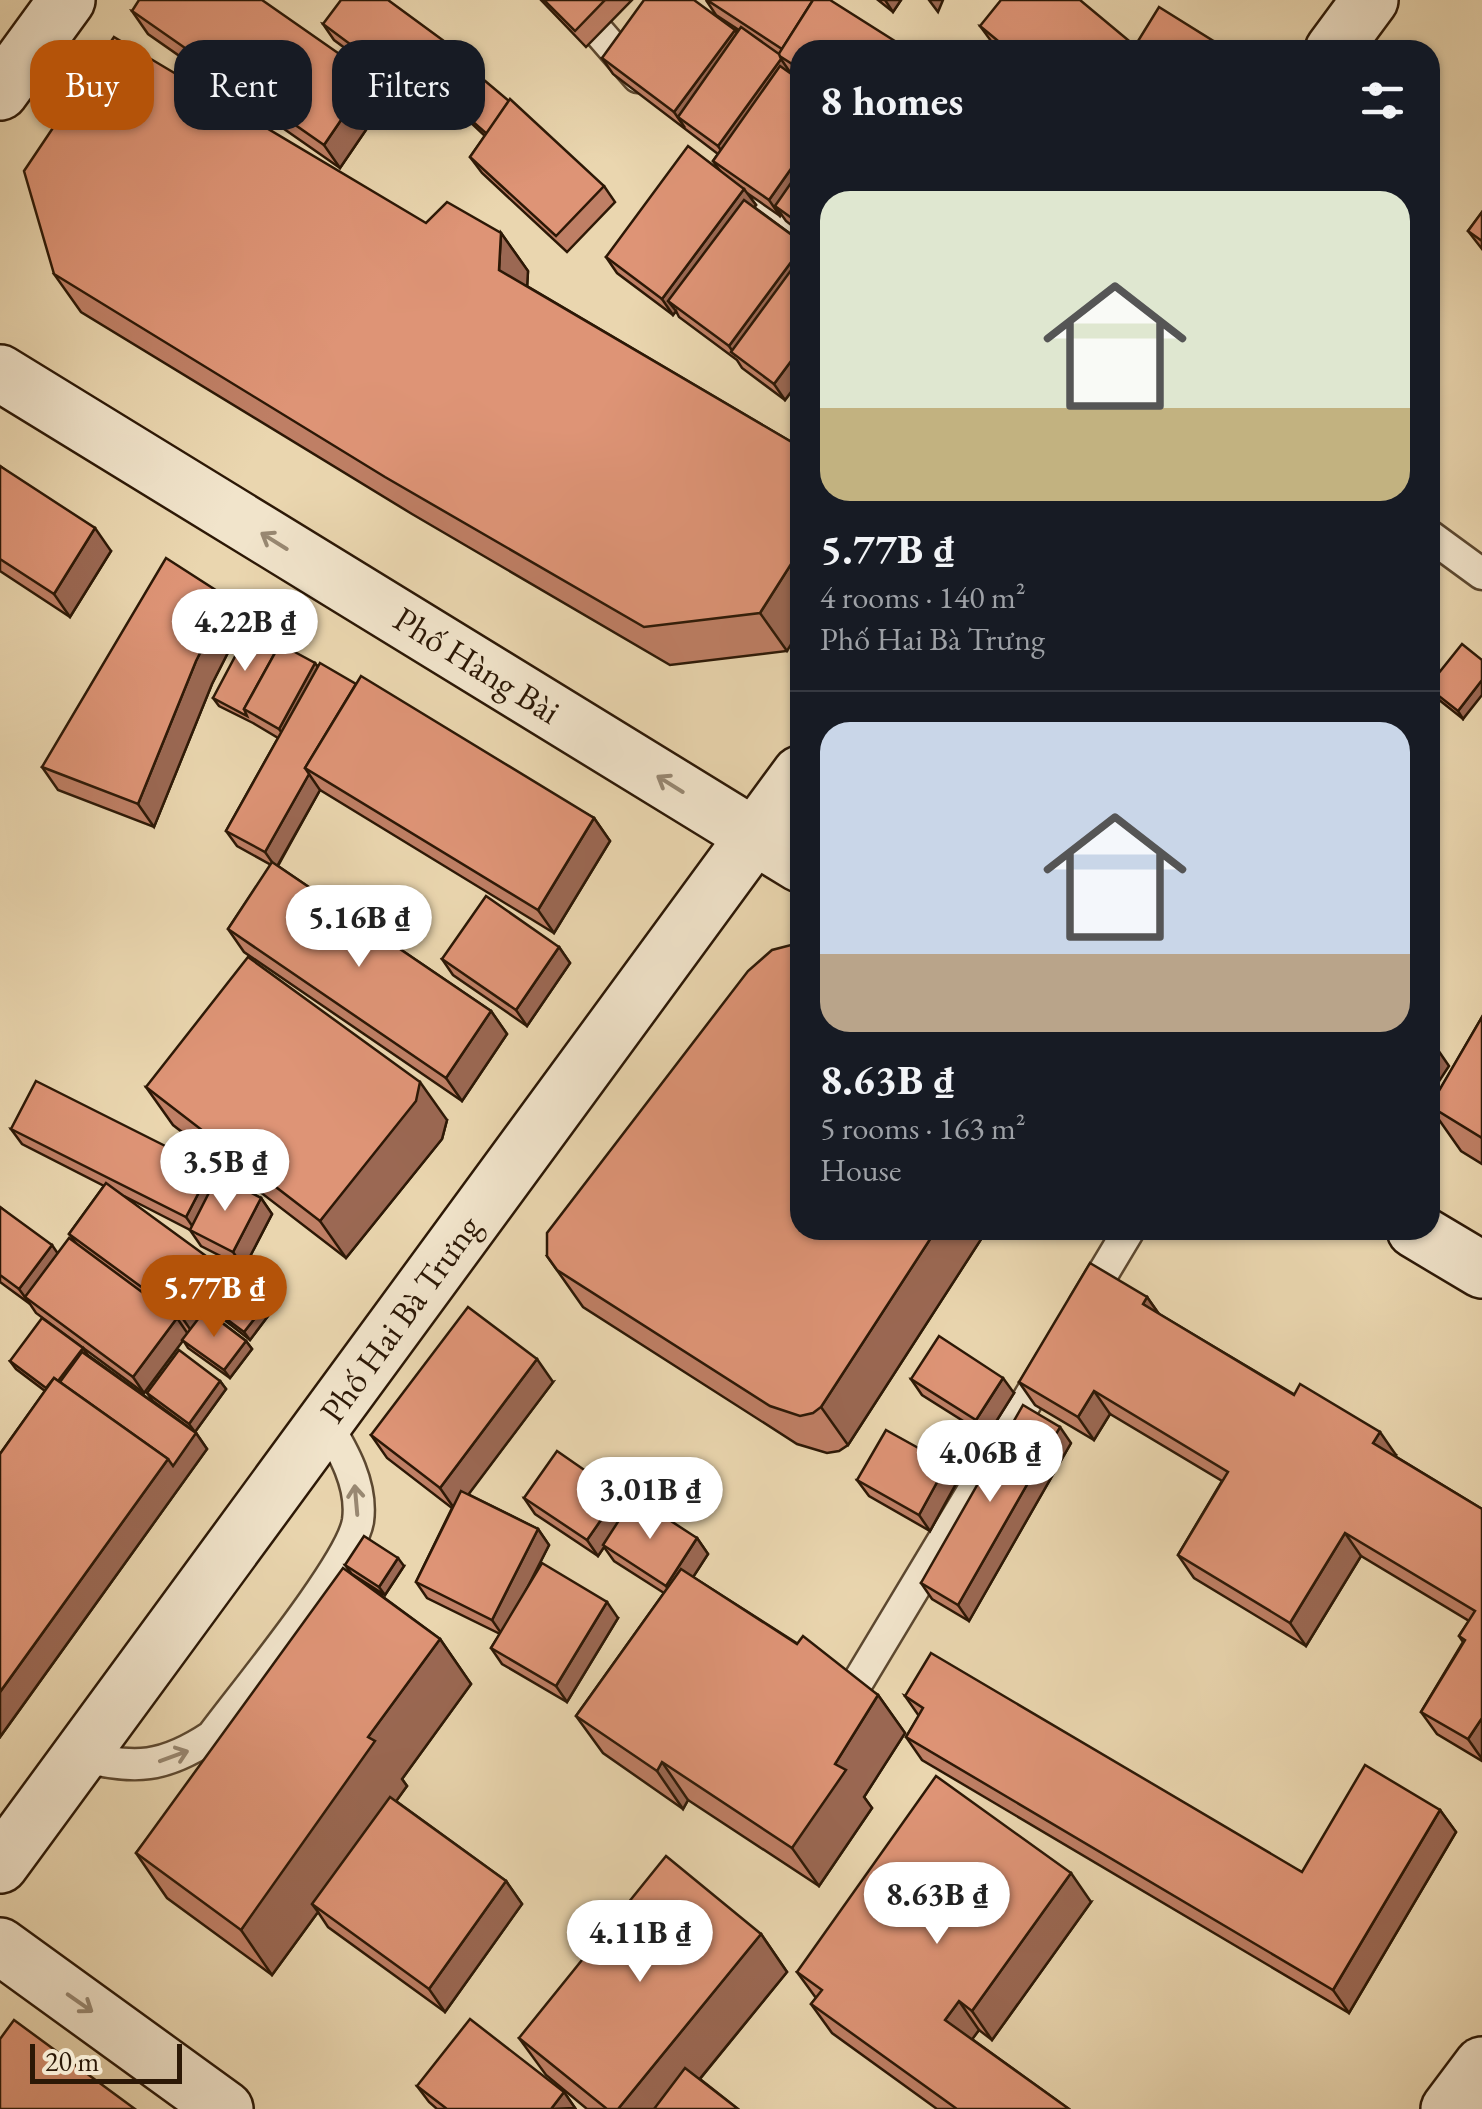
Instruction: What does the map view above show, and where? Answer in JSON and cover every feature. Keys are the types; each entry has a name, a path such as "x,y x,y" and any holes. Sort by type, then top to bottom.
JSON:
{"main road":[{"path":"0,92 67,0"},
{"path":"1340,40 1370,0"},
{"name":"Phố Hàng Bài","path":"0,373 790,858"},
{"name":"Phố Hai Bà Trưng","path":"0,1864 790,787"},
{"path":"1432,1240 1482,1270"},
{"path":"0,1946 225,2109"},
{"path":"1449,2109 1482,2065"}],"lane":[{"path":"571,0 655,97"},
{"path":"758,210 790,234"},
{"path":"1440,543 1482,574"},
{"path":"859,1680 1123,1240"},
{"path":"80,1756 122,1767 150,1765 190,1750 212,1736 344,1556 358,1522 356,1486 325,1421"}],"building":[{"path":"139,0 262,0 332,49 334,130 324,145 303,130 312,130 312,40 174,40 132,11"},
{"path":"341,0 388,0 443,40 345,40 323,24"},
{"path":"544,0 605,0 575,31"},
{"path":"644,0 694,0 735,30 674,112 602,58"},
{"path":"707,0 813,0 782,49"},
{"path":"813,0 830,0 893,40 790,40 790,63 778,55"},
{"path":"1001,0 1080,0 1128,40 997,40 980,26"},
{"path":"1159,7 1212,40 1139,40"},
{"path":"741,27 781,59 718,146 678,117"},
{"path":"154,61 174,73 174,130 270,130 426,223 447,202 501,233 499,270 790,441 790,566 760,613 644,627 385,477 54,274 24,171 52,130 154,130"},
{"path":"780,66 790,73 790,170 769,200 713,161"},
{"path":"485,81 509,101 487,134 482,130"},
{"path":"510,99 604,186 556,236 470,157"},
{"path":"688,146 744,189 662,299 606,257"},
{"path":"790,184 790,217 775,206"},
{"path":"744,200 790,234 790,264 729,346 668,301"},
{"path":"1482,212 1482,241 1468,231"},
{"path":"790,272 790,362 774,384 731,352"},
{"path":"0,466 95,528 54,594 0,559"},
{"path":"166,558 228,598 196,661 138,804 42,767"},
{"path":"247,634 277,649 244,709 247,716 213,698"},
{"path":"280,644 315,663 279,729 244,709"},
{"path":"1462,644 1482,660 1482,680 1458,711 1440,697 1440,672"},
{"path":"320,663 356,684 305,768 309,774 265,852 226,831"},
{"path":"361,676 594,818 538,910 305,768"},
{"path":"272,862 491,1011 446,1078 228,929"},
{"path":"486,896 559,947 516,1010 442,959"},
{"path":"790,945 790,1240 930,1240 821,1407 800,1416 770,1406 557,1270 547,1256 547,1233 748,971 772,950"},
{"path":"248,957 420,1082 416,1101 320,1221 146,1087"},
{"path":"1482,1017 1482,1138 1440,1112 1440,1089"},
{"path":"36,1081 211,1169 186,1217 11,1129"},
{"path":"218,1175 261,1198 233,1252 190,1230"},
{"path":"106,1183 217,1264 181,1316 69,1234"},
{"path":"0,1207 52,1245 19,1289 0,1275"},
{"path":"69,1238 177,1318 133,1377 25,1297"},
{"path":"1090,1263 1147,1297 1143,1304 1294,1395 1300,1384 1380,1432 1373,1443 1482,1509 1482,1718 1468,1739 1421,1712 1465,1640 1459,1636 1475,1611 1345,1533 1290,1623 1178,1555 1228,1472 1094,1391 1078,1417 1019,1382"},
{"path":"226,1275 266,1304 244,1332 205,1303"},
{"path":"468,1307 537,1359 440,1488 371,1435"},
{"path":"205,1310 246,1341 224,1370 182,1340"},
{"path":"42,1318 83,1348 58,1381 54,1378 46,1388 10,1361"},
{"path":"939,1336 1003,1378 976,1420 911,1379"},
{"path":"179,1350 220,1381 189,1424 147,1393"},
{"path":"82,1352 196,1433 173,1466 60,1382"},
{"path":"54,1378 168,1459 0,1692 0,1454"},
{"path":"1023,1405 1060,1427 958,1605 921,1583"},
{"path":"886,1430 947,1464 919,1515 857,1480"},
{"path":"557,1451 619,1494 587,1540 524,1498"},
{"path":"461,1491 538,1529 492,1620 416,1582"},
{"path":"634,1497 697,1538 666,1586 603,1545"},
{"path":"364,1536 398,1558 379,1587 345,1565"},
{"path":"542,1563 607,1602 556,1686 491,1648"},
{"path":"343,1568 440,1639 368,1737 375,1741 241,1930 136,1853"},
{"path":"681,1569 797,1644 803,1636 878,1695 835,1764 846,1770 792,1848 662,1762 657,1771 576,1716"},
{"path":"931,1653 1302,1872 1365,1765 1440,1810 1333,1990 906,1737 923,1708 905,1696"},
{"path":"936,1776 1071,1873 972,2011 959,2001 945,2020 1069,2109 957,2109 811,2004 822,1990 797,1972"},
{"path":"390,1797 506,1881 429,1989 312,1904"},
{"path":"666,1856 761,1934 618,2109 607,2109 519,2038"},
{"path":"470,2019 564,2092 551,2109 447,2109 417,2086"},
{"path":"14,2020 135,2109 0,2109 0,2039"},
{"path":"685,2068 738,2109 654,2109"}]}
